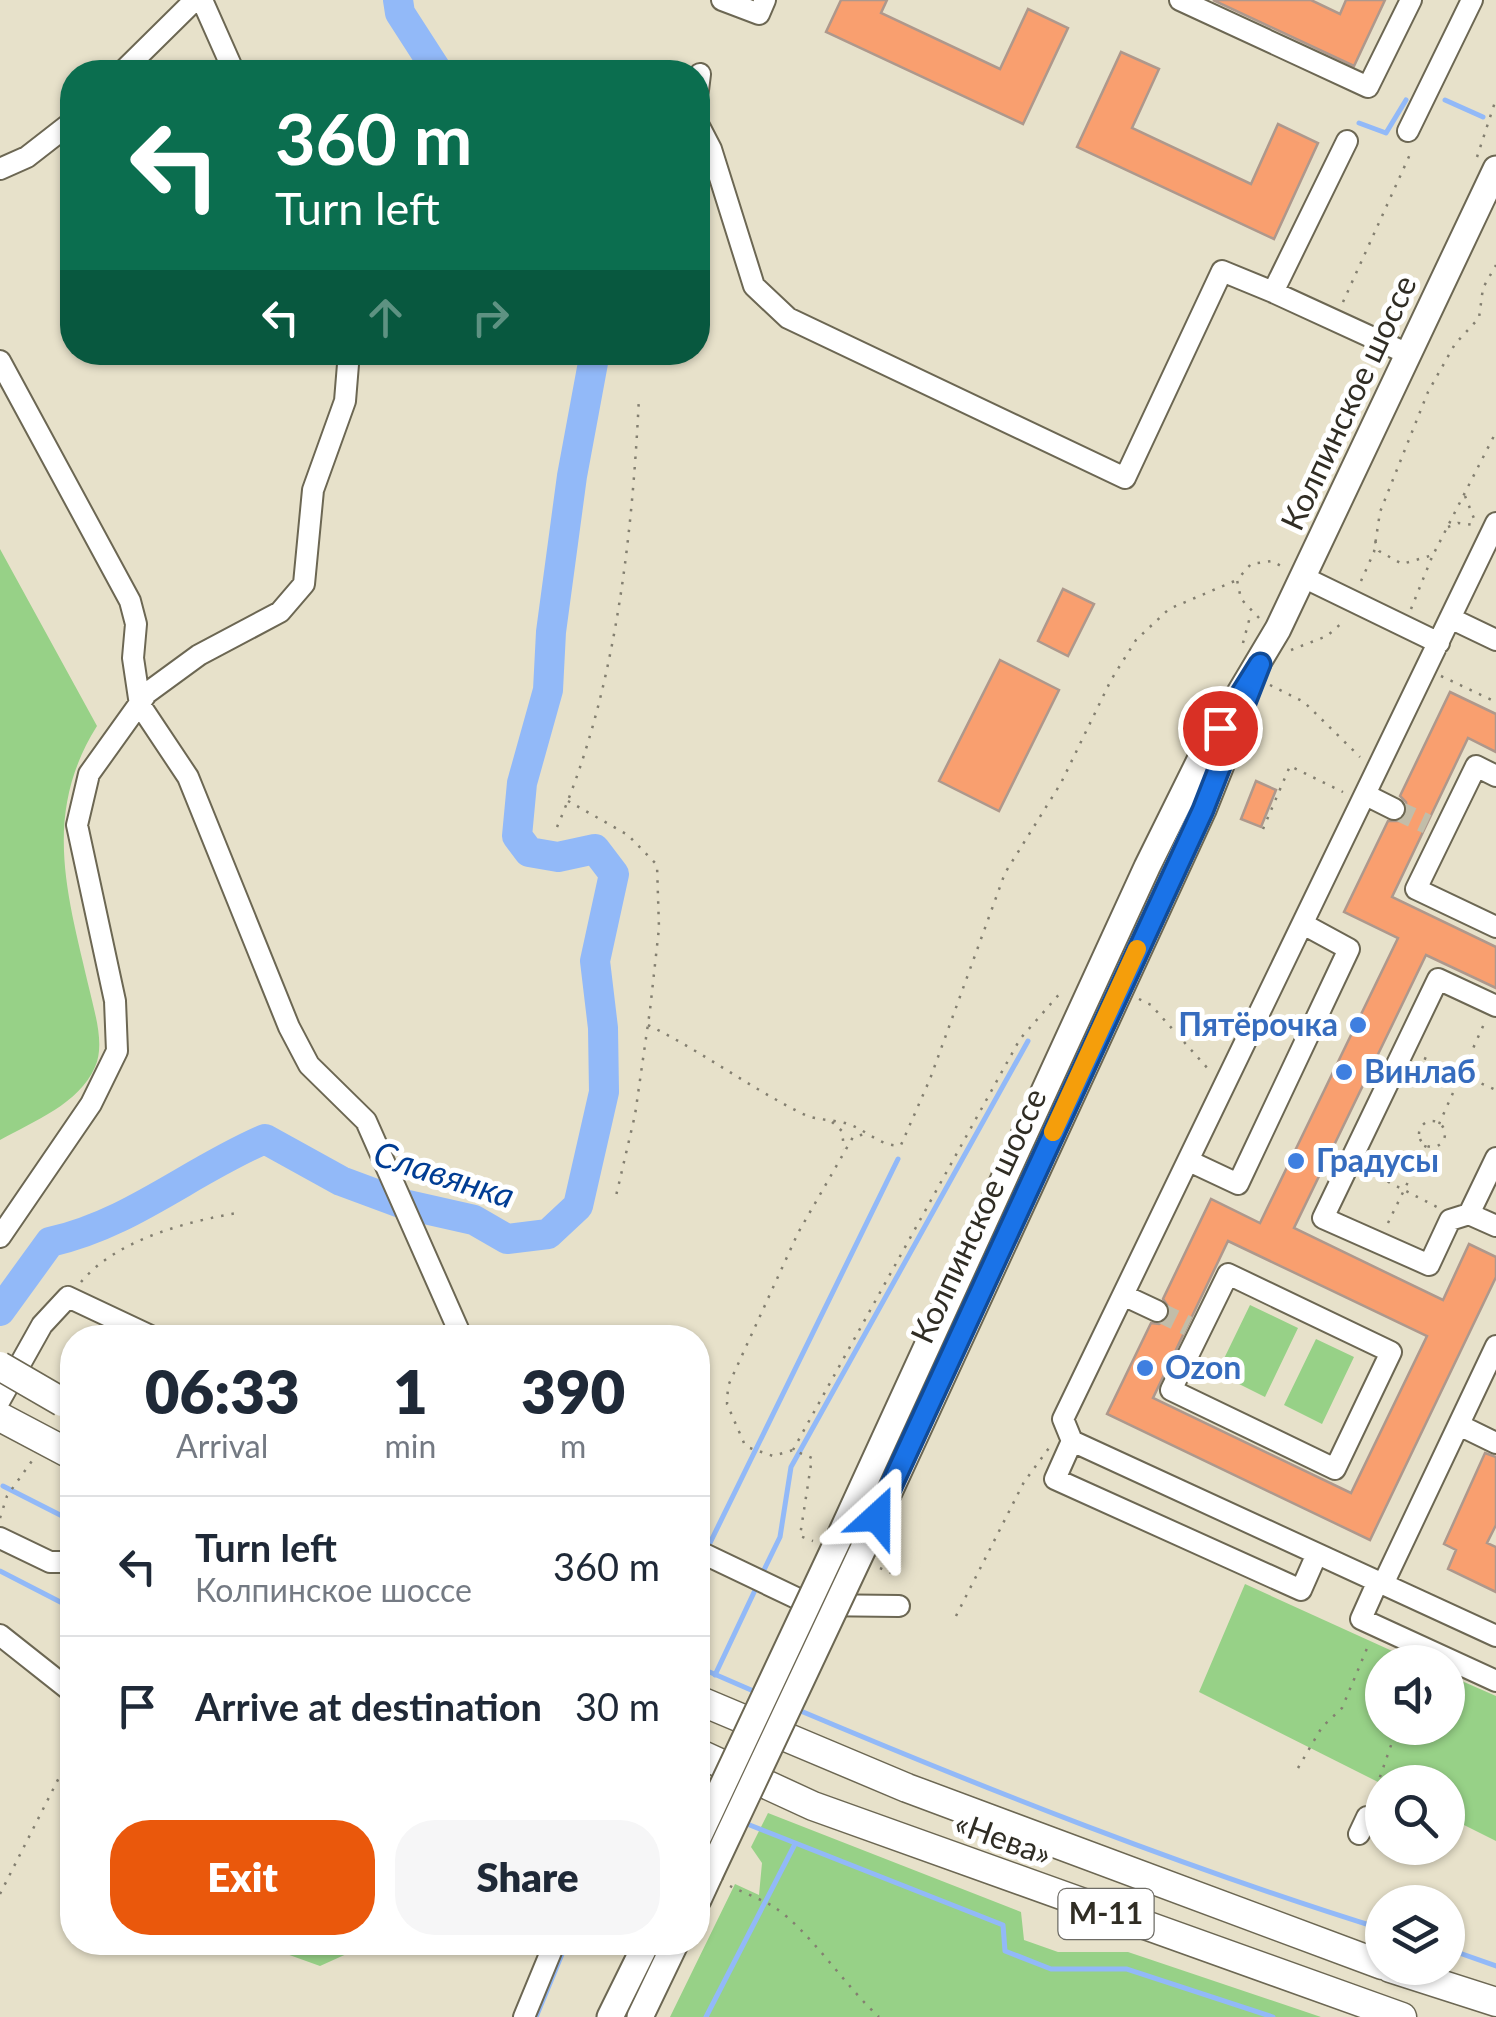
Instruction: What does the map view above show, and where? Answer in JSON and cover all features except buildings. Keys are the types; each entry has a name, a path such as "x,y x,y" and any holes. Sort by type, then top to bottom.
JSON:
{"highway":[{"path":"0,1366 60,1400"},
{"path":"0,1417 37,1450 60,1453"},
{"name":"«Нева»","path":"710,1705 981,1817 1365,1959"},
{"name":"«Нева»","path":"710,1758 830,1812 1402,2017"},
{"path":"1443,1985 1496,2002"}],"main road":[{"name":"Колпинское шоссе","path":"710,1887 717,1879 851,1543 1147,867 1200,760 1270,657 1302,577 1496,169"},
{"name":"Колпинское шоссе","path":"710,1815 851,1543"},
{"path":"610,2017 641,1955"},
{"path":"640,2017 670,1955"}],"street":[{"path":"135,60 198,0 228,60"},
{"path":"722,0 759,14 765,0"},
{"path":"1180,0 1368,87 1411,0"},
{"path":"1412,123 1472,0"},
{"path":"0,169 27,157 60,131"},
{"path":"1273,292 1347,142"},
{"path":"710,147 754,286 788,318 1125,478 1222,271 1408,354"},
{"path":"0,360 130,601 140,705 188,776 289,1027 309,1065 366,1121 456,1325"},
{"path":"0,1237 92,1104 117,1051 115,1001 76,825 88,774 148,694 199,654 280,612 304,584 312,490 345,401 348,365"},
{"path":"1494,533 1063,1419 1072,1441 1496,1636"},
{"path":"1302,577 1439,643"},
{"path":"1450,618 1496,640"},
{"path":"1496,776 1476,766 1435,828 1416,889 1496,928"},
{"path":"1364,798 1394,808"},
{"path":"1190,1162 1238,1184 1349,949 1303,924"},
{"path":"1494,1006 1438,979 1323,1218 1429,1265 1450,1220 1463,1216 1496,1226"},
{"path":"1463,1216 1496,1158"},
{"path":"1228,1274 1391,1352 1335,1469 1172,1390 1194,1328 1228,1274"},
{"path":"1125,1296 1157,1311"},
{"path":"0,1400 42,1326 68,1297 127,1325"},
{"path":"1496,1346 1361,1619 1496,1680"},
{"path":"1459,1424 1496,1443"},
{"path":"1072,1441 1055,1479 1301,1590 1316,1556"},
{"path":"0,1538 50,1562 60,1562"},
{"path":"710,1557 811,1605 899,1606"},
{"path":"0,1635 60,1682"},
{"path":"524,2017 550,1955"}],"path":[{"path":"1334,323 1417,140 1412,123"},
{"path":"1270,657 1326,636 1344,621 1374,552 1380,512 1428,392 1455,344 1479,318 1484,288 1496,265"},
{"path":"556,828 602,696 610,657 634,492 639,397"},
{"path":"1401,624 1424,585 1433,555 1496,432"},
{"path":"1447,528 1469,522 1480,528 1464,494"},
{"path":"1374,540 1379,551 1402,564 1433,555"},
{"path":"648,1025 710,1056 746,1083 809,1117 827,1119 894,1146 908,1136 1004,873 1061,782 1136,640 1169,609 1236,580 1250,564 1272,562 1302,577"},
{"path":"1236,580 1270,657 1304,702 1354,755 1380,766"},
{"path":"1432,672 1496,702"},
{"path":"1264,829 1290,766 1364,798"},
{"path":"568,800 628,836 657,866 659,928 650,1010 635,1115 616,1196"},
{"path":"796,1451 1020,1040 1062,991"},
{"path":"1134,997 1151,1005 1189,1053 1226,1086"},
{"path":"1439,1124 1494,1006"},
{"path":"1404,1050 1496,1090"},
{"path":"827,1119 842,1131 844,1151"},
{"path":"1426,1145 1419,1131 1425,1122 1439,1124"},
{"path":"1426,1145 1440,1146 1446,1137 1439,1124"},
{"path":"744,1442 727,1404 728,1386 798,1233 853,1137 867,1134"},
{"path":"1378,1242 1426,1145"},
{"path":"1349,1163 1463,1216"},
{"path":"68,1297 101,1263 136,1244 237,1213"},
{"path":"956,1616 1044,1449 1072,1441"},
{"path":"750,1448 773,1456 796,1451 805,1454"},
{"path":"0,1518 6,1496 37,1450"},
{"path":"1298,1768 1322,1727 1342,1708 1360,1675 1374,1625"},
{"path":"0,1894 60,1776"},
{"path":"717,1879 774,1907 879,2017"}],"green space":[{"path":"0,549 97,726 69,792 64,857 99,1049 95,1067 78,1091 54,1110 0,1140"},
{"path":"1250,1305 1298,1328 1265,1397 1217,1373"},
{"path":"1316,1339 1354,1357 1322,1424 1284,1405"},
{"path":"1245,1584 1379,1645 1365,1645 1365,1745 1465,1745 1465,1682 1496,1696 1496,1841 1465,1826 1465,1765 1365,1765 1365,1775 1199,1692"},
{"path":"768,1813 1021,1912 1024,1940 1058,1952 1128,1952 1321,2017 670,2017 700,1955 710,1955 710,1935 735,1884 759,1895 762,1863 751,1847"},
{"path":"289,1955 344,1955 320,1966"}],"waterway":[{"name":"Славянка","path":"398,0 400,13 430,60"},
{"path":"1359,123 1386,133 1406,100"},
{"path":"1445,100 1483,117"},
{"name":"Славянка","path":"0,1311 50,1242 107,1223 265,1139 341,1181 403,1204 474,1220 507,1239 548,1234 578,1206 604,1092 603,1028 595,961 614,874 595,849 558,857 529,852 517,836 522,783 548,690 551,632 572,476 593,365"},
{"path":"761,1576 780,1537 791,1467 1028,1041"},
{"path":"710,1543 898,1159"},
{"path":"3,1486 60,1515"},
{"path":"0,1571 60,1602"},
{"path":"715,1675 757,1586"},
{"path":"710,1672 758,1693"},
{"path":"796,1709 1086,1826 1365,1923"},
{"path":"742,1822 1003,1925 1005,1951 1051,1969 1127,1969 1273,2017"},
{"path":"706,2017 795,1844"},
{"path":"536,2017 562,1955"},
{"path":"1465,1955 1496,1966"}],"tunnel":[{"path":"1394,809 1427,824"},
{"path":"1157,1311 1188,1326"}],"slow traffic":[{"path":"1053,1132 1137,949"}],"place":[{"name":"Пятёрочка","path":"1358,1025"},
{"name":"Винлаб","path":"1344,1072"},
{"name":"Градусы","path":"1296,1161"},
{"name":"Ozon","path":"1145,1368"}],"route":[{"path":"877,1517 1203,810 1260,664 1220,728"}]}
